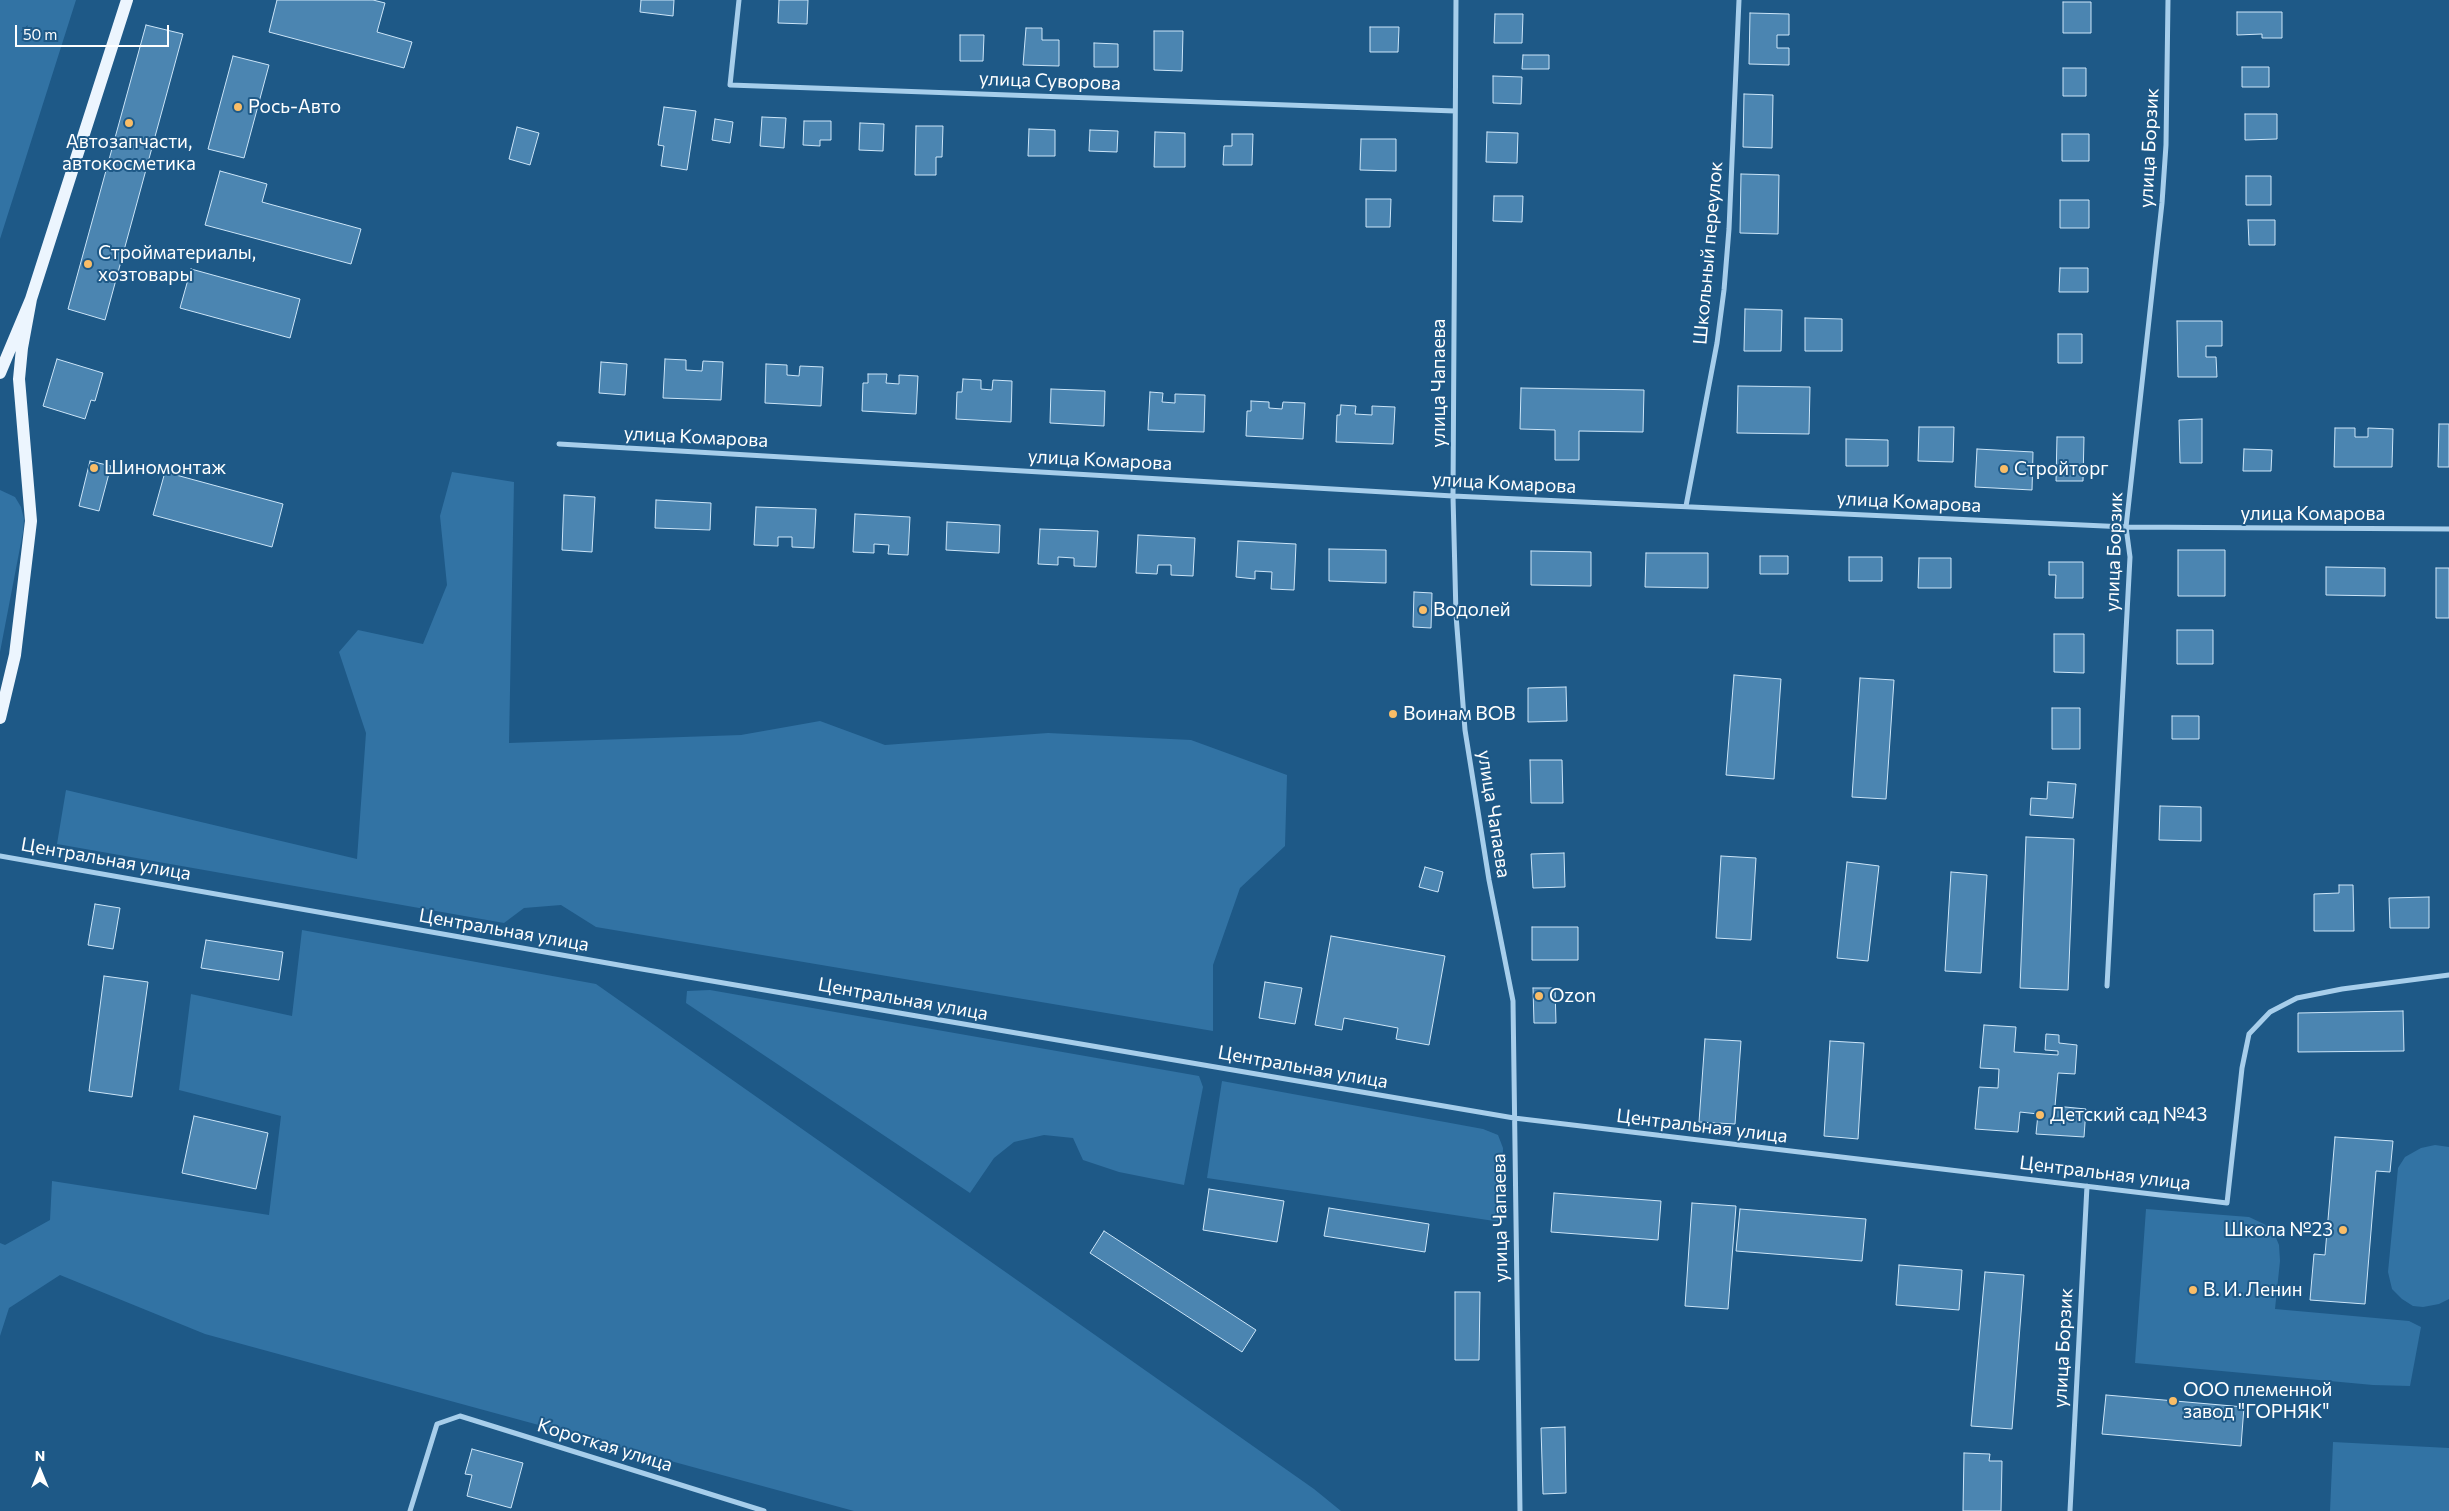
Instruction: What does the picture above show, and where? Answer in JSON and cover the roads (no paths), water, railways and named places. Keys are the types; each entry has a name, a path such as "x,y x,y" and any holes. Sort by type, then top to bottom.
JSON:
{"main road":[{"path":"0,373 31,300 126,0"},
{"path":"0,718 15,655 31,521 19,378 31,300"}],"street":[{"name":"улица Суворова","path":"739,0 730,85 1455,111"},
{"name":"улица Чапаева","path":"1456,0 1453,496 1456,615 1465,730 1489,880 1513,1001 1520,1511"},
{"name":"Школьный переулок","path":"1686,506 1717,343 1724,290 1729,229 1739,0"},
{"name":"улица Борзик","path":"2107,986 2130,557 2126,527 2162,203 2166,145 2168,0"},
{"name":"улица Комарова","path":"559,444 1453,496 2126,527 2449,529"},
{"name":"Центральная улица","path":"0,856 610,964 1514,1118 2227,1203 2242,1068 2249,1034 2270,1012 2297,998 2342,989 2449,975"},
{"name":"улица Борзик","path":"2070,1511 2087,1186"},
{"name":"Короткая улица","path":"410,1511 437,1424 460,1416 764,1511"}],"place":[{"name":"Рось-Авто","path":"238,107"},
{"name":"Автозапчасти, автокосметика","path":"129,123"},
{"name":"Стройматериалы, хозтовары","path":"88,264"},
{"name":"Шиномонтаж","path":"94,468"},
{"name":"Стройторг","path":"2004,469"},
{"name":"Водолей","path":"1423,610"},
{"name":"Воинам ВОВ","path":"1393,714"},
{"name":"Ozon","path":"1539,996"},
{"name":"Детский сад №43","path":"2040,1115"},
{"name":"Школа №23","path":"2343,1230"},
{"name":"В. И. Ленин","path":"2193,1290"},
{"name":"ООО племенной завод \"ГОРНЯК\"","path":"2173,1401"}]}
